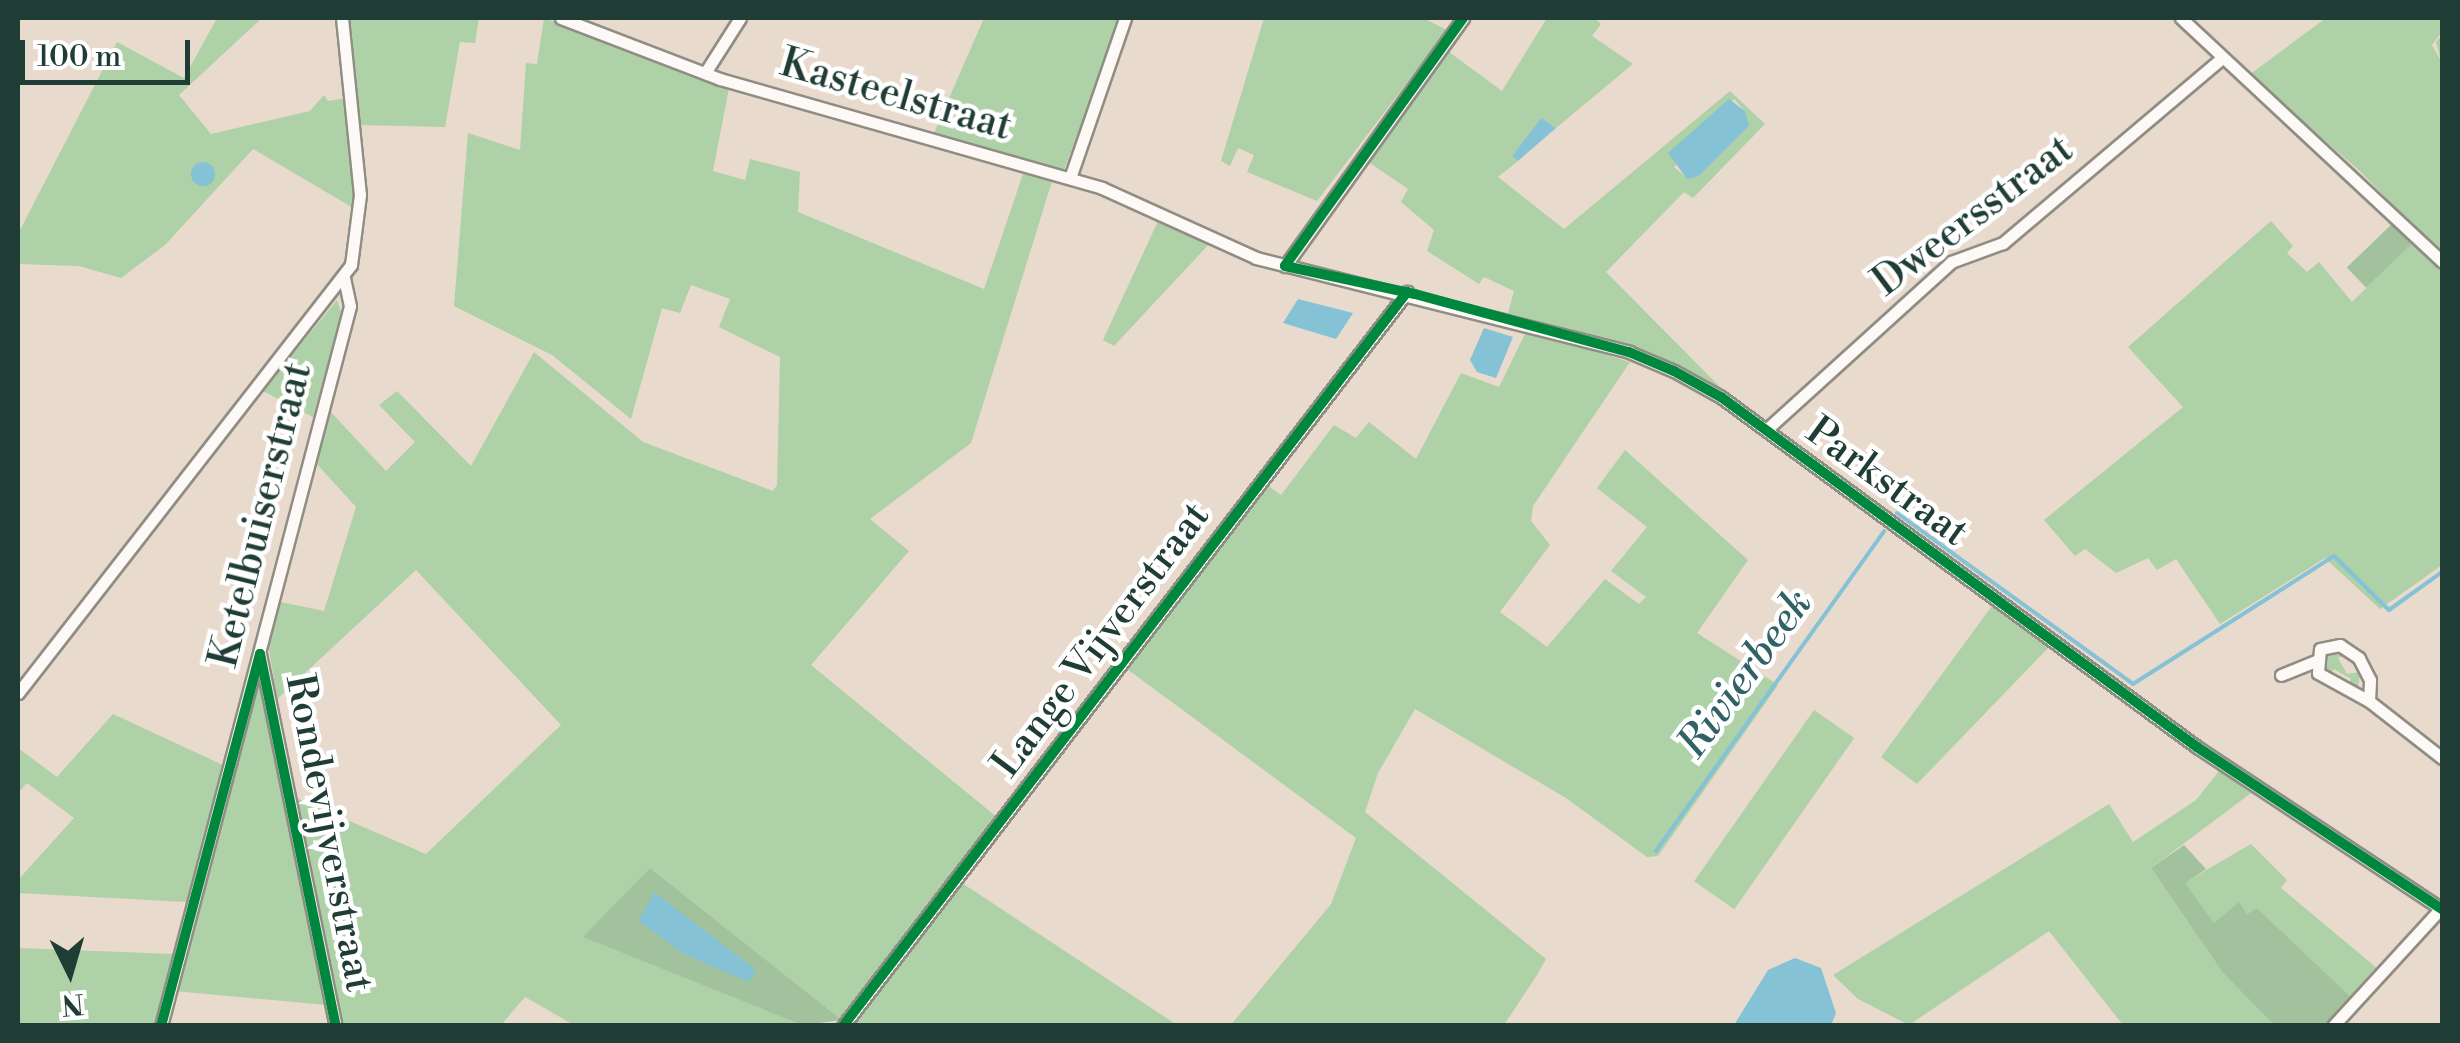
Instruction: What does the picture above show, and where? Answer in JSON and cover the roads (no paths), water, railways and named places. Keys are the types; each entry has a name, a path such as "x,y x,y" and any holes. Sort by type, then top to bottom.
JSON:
{"street":[{"name":"Ketelbuiserstraat","path":"161,1026 350,306 344,278 359,238 360,195 342,18"},
{"name":"Kasteelstraat","path":"562,18 704,74 1070,178 1285,266"},
{"name":"Kasteelstraat","path":"704,74 740,18"},
{"path":"1070,178 1126,18"},
{"path":"1285,266 1463,18"},
{"path":"2181,18 2442,260"},
{"name":"Dweersstraat","path":"1766,430 1951,262 2002,243 2222,58"},
{"name":"Parkstraat","path":"1285,266 1407,292 1628,352 1721,397 2196,747 2442,908"},
{"path":"18,692 344,278"},
{"name":"Lange Vijverstraat","path":"843,1026 1407,292"},
{"path":"2280,675 2315,662 2330,645 2350,651 2370,680 2369,701"},
{"name":"Rondevijverstraat","path":"260,654 336,1026"},
{"path":"2315,662 2318,673 2369,701 2442,758"},
{"path":"2332,1026 2442,908"}],"water":[{"path":"1729,99 1745,111 1749,126 1699,176 1687,179 1668,153"},
{"path":"1541,118 1556,128 1518,161 1512,156"},
{"path":"203,162 212,165 212,183 203,186 194,183 191,174 194,165"},
{"path":"1298,299 1353,313 1336,339 1283,323"},
{"path":"1484,328 1513,337 1496,378 1477,372 1470,360"},
{"path":"654,892 756,970 749,982 682,953 639,921"},
{"path":"1795,958 1821,968 1836,1013 1831,1025 1734,1025 1768,970"}],"waterway":[{"name":"Rivierbeek","path":"1897,513 2133,684 2334,556 2389,610 2442,572"},
{"name":"Rivierbeek","path":"1656,851 1884,531"}]}
